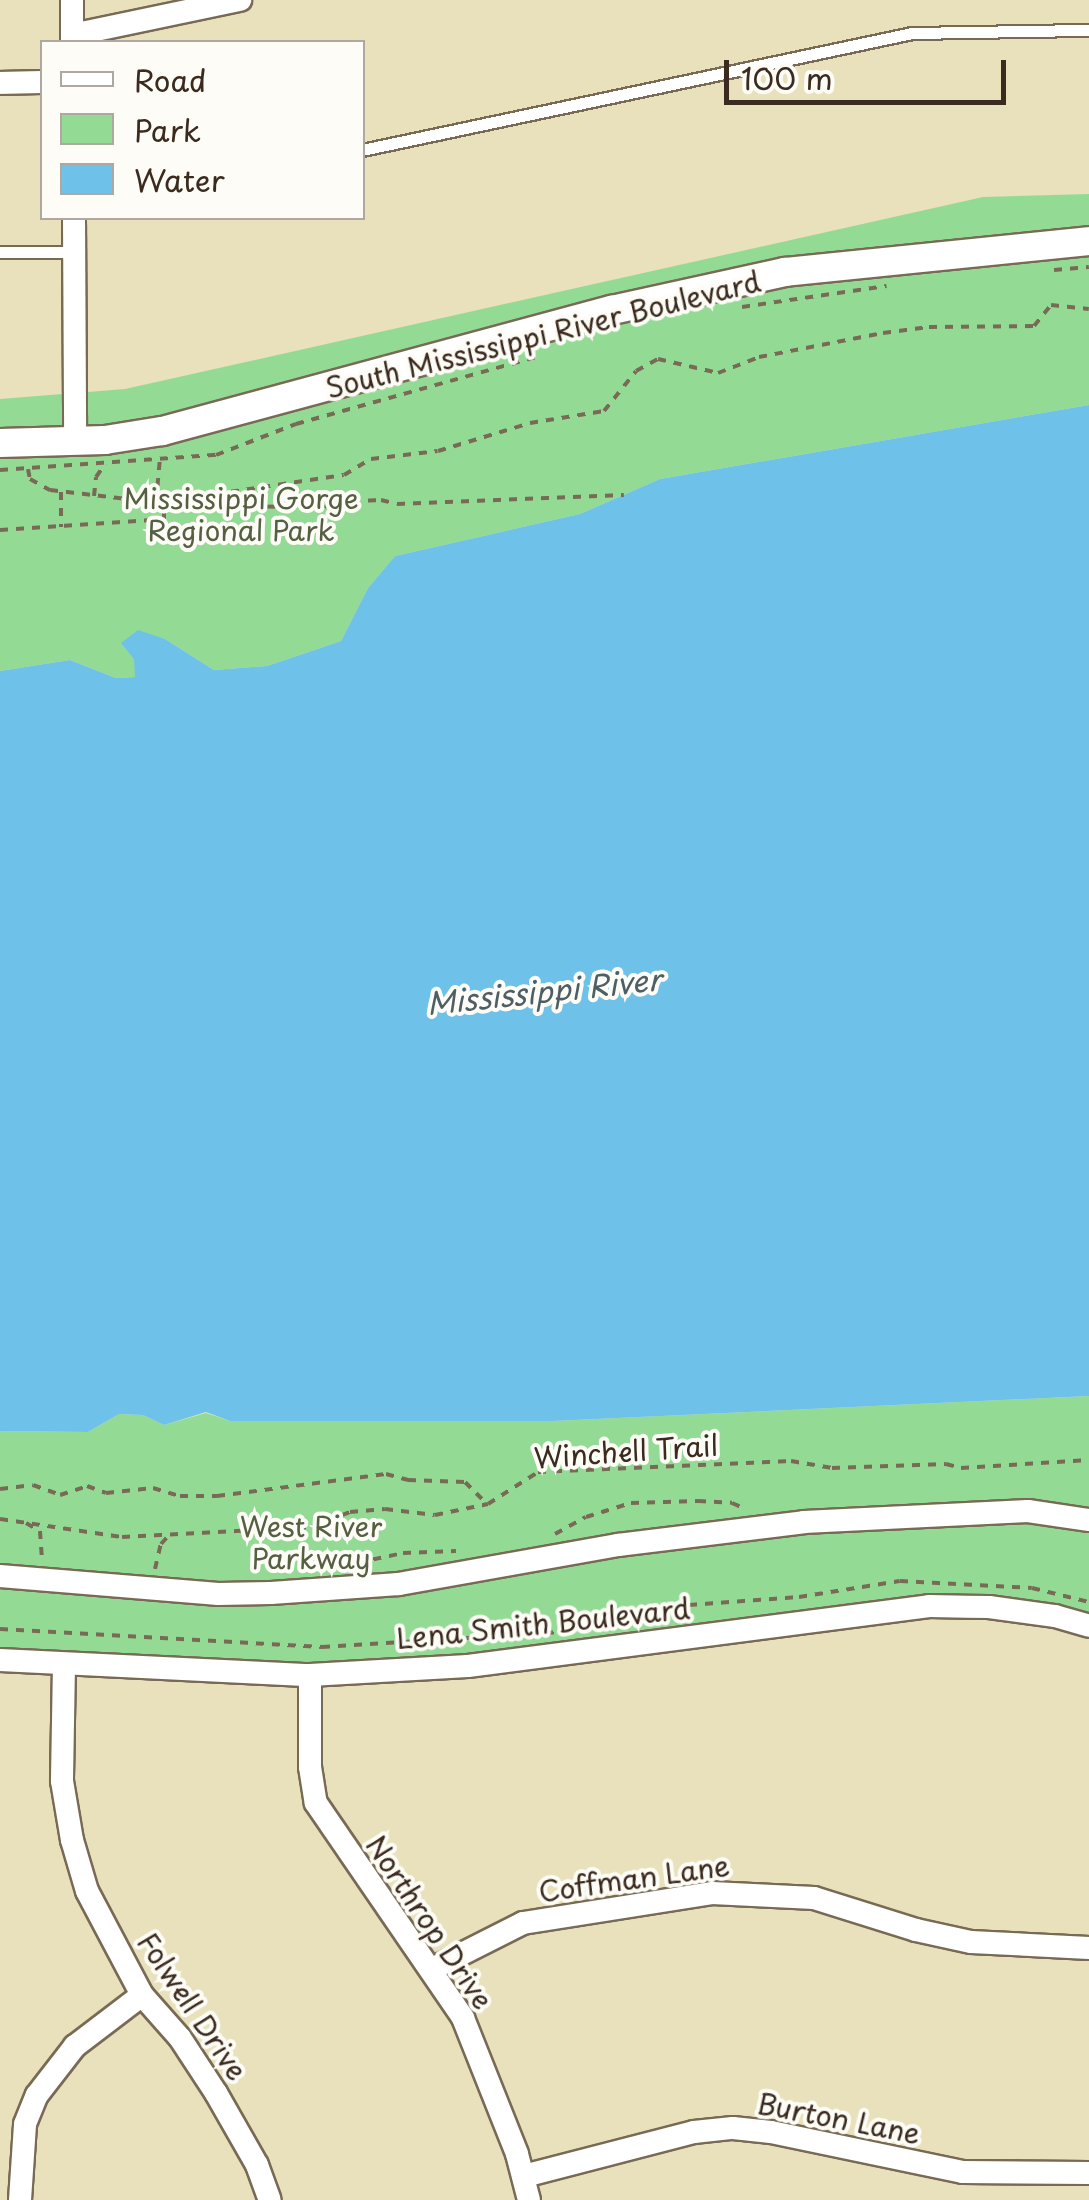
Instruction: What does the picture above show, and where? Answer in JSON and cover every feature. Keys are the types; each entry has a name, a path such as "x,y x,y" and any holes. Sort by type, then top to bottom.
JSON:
{"street":[{"path":"72,0 72,39 240,0"},
{"path":"0,83 40,82"},
{"path":"74,220 75,442"},
{"name":"South Mississippi River Boulevard","path":"0,443 75,442 162,431 612,310 785,272 1089,241"},
{"path":"0,1576 218,1594 271,1593 399,1584 636,1542 804,1522 1012,1511 1089,1520"},
{"name":"Lena Smith Boulevard","path":"0,1660 310,1675 468,1666 929,1606 1006,1609 1089,1626"},
{"name":"Folwell Drive","path":"64,1664 62,1781 72,1840 87,1891 142,1994 180,2038 216,2094 256,2164 270,2200"},
{"name":"Northrop Drive","path":"310,1675 310,1767 316,1802 464,2018 530,2200"},
{"name":"Coffman Lane","path":"432,1969 524,1923 712,1894 814,1898 916,1930 971,1942 1089,1948"},
{"path":"20,2200 25,2124 37,2096 75,2046 142,1994"},
{"name":"Burton Lane","path":"524,2176 694,2132 733,2128 772,2132 963,2172 1089,2173"}],"lane":[{"path":"365,149 912,33 1089,30"},
{"path":"0,252 74,252"}],"path":[{"path":"1052,270 1089,267"},
{"path":"736,307 855,294 898,284"},
{"path":"214,506 215,494 344,475 371,460 438,450 530,423 604,411 636,372 658,358 718,374 759,357 883,333 928,327 1034,326 1051,305 1089,310"},
{"path":"0,470 216,456 296,424 544,354"},
{"path":"156,502 160,458"},
{"path":"94,496 96,477 105,465"},
{"path":"28,470 30,479 40,487 164,504 324,507 336,502 381,500 397,504 624,495"},
{"path":"61,492 61,526"},
{"path":"0,530 164,519 164,504"},
{"name":"Winchell Trail","path":"0,1518 122,1537 312,1527 350,1512 385,1509 435,1516 488,1504 538,1472 791,1461 832,1468 946,1464 960,1468 1089,1460"},
{"path":"0,1489 33,1485 60,1495 86,1486 106,1493 153,1488 180,1496 217,1496 386,1474 408,1480 465,1482 488,1504"},
{"path":"546,1540 586,1518 631,1503 732,1503 747,1510"},
{"path":"20,1519 40,1531 42,1560"},
{"path":"154,1570 161,1544 171,1533"},
{"path":"333,1570 354,1560 403,1553 470,1553"},
{"path":"0,1629 322,1647 561,1632 689,1605 799,1597 900,1581 1032,1588 1089,1602"}],"green space":[{"name":"Mississippi Gorge Regional Park","path":"1089,194 1089,405 660,479 580,514 395,556 368,588 341,641 267,666 214,670 165,639 135,659 135,677 116,678 70,660 0,671 0,399 125,389 983,197"},
{"name":"West River Parkway","path":"1089,1396 1089,1614 1057,1604 929,1594 467,1655 310,1664 0,1648 0,1431 88,1432 119,1414 143,1415 164,1425 206,1413 230,1421 553,1421"}],"water":[{"name":"Mississippi River","path":"1089,405 1089,1396 553,1421 230,1421 206,1412 164,1425 143,1415 119,1414 88,1432 0,1431 0,671 70,660 116,678 135,677 134,659 121,643 138,630 165,639 214,670 267,666 341,641 368,588 395,556 580,514 660,479"}]}
